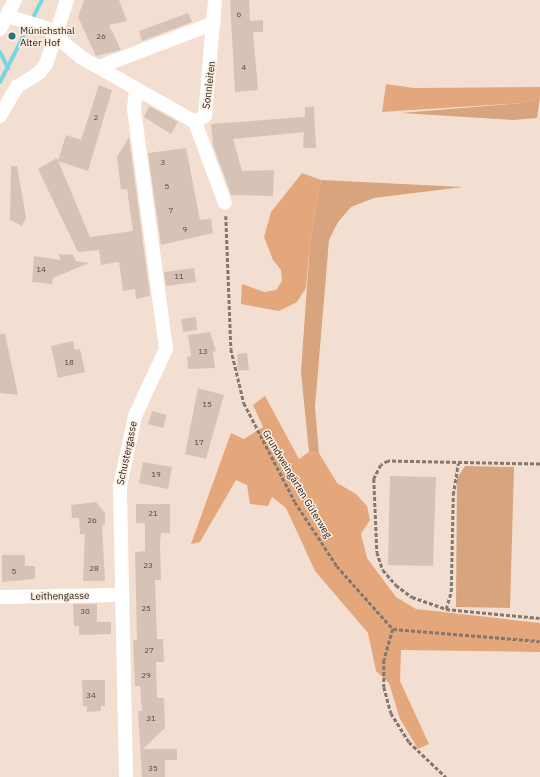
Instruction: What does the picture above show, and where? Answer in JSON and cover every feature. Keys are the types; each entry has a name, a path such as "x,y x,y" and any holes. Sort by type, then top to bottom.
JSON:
{"street":[{"path":"0,29 15,0"},
{"path":"0,116 17,87 40,72 46,64 51,32 67,0"},
{"name":"Sonnleiten","path":"51,32 82,58 100,67 136,91 195,122 205,116 215,0"},
{"path":"7,16 51,32"},
{"path":"100,67 214,23"},
{"name":"Schustergasse","path":"126,777 120,595 120,486 135,416 166,349 134,109 136,91"},
{"path":"195,122 226,203"},
{"name":"Leithengasse","path":"0,597 120,595"}],"path":[{"name":"Grundweingärten Güterweg","path":"226,203 231,349 244,403 295,502 337,566 393,629"},
{"path":"540,464 388,461 381,464 374,479 377,552 382,570 412,597 446,609 540,618"},
{"path":"446,609 450,592 453,495 458,463"},
{"path":"446,777 409,742 391,713 384,687 384,660 393,629 540,641"}],"shaded area":[{"path":"386,84 414,88 540,87 540,97 522,103 382,112"},
{"path":"540,97 537,118 513,120 401,113 522,103"},
{"path":"302,173 321,180 310,243 306,288 297,302 279,311 241,304 242,284 264,292 276,290 282,281 281,270 273,260 264,237 271,212"},
{"path":"321,180 463,187 374,198 351,207 338,222 329,240 315,407 319,453 309,452 301,372 310,243"},
{"path":"265,396 299,459 309,452 319,453 337,483 356,494 367,506 370,520 361,534 367,558 396,597 416,609 540,623 540,652 401,650 400,681 429,744 418,749 400,719 389,683 376,671 368,633 315,571 286,508 272,497 268,506 250,504 247,485 236,480 200,542 191,544 231,433 244,439 263,427 253,405"},
{"path":"465,466 514,467 510,608 456,607 457,478"}],"building":[{"path":"84,0 119,0 127,21 109,25 121,50 96,56 78,17"},
{"path":"230,0 249,0 250,21 263,20 263,32 253,32 258,90 235,92"},
{"path":"188,13 192,22 142,41 139,31"},
{"path":"99,85 112,90 88,171 58,161 66,135 81,140"},
{"path":"149,106 178,122 171,134 144,117"},
{"path":"305,107 314,107 316,148 303,148 304,132 233,139 242,171 274,170 273,196 231,195 213,145 211,124 305,117"},
{"path":"129,137 150,296 136,299 135,289 123,291 119,262 101,265 99,250 78,252 38,169 57,158 90,237 133,231 127,189 121,190 117,157"},
{"path":"186,148 200,220 211,219 213,233 161,245 148,153"},
{"path":"11,166 17,166 26,218 22,226 10,220"},
{"path":"58,254 73,255 76,261 89,263 53,278 52,284 32,282 34,256 61,260"},
{"path":"194,268 196,282 166,286 164,272"},
{"path":"196,317 197,330 183,332 181,319"},
{"path":"210,332 216,351 213,352 215,368 188,369 187,357 191,356 188,335"},
{"path":"0,334 5,334 18,395 0,393"},
{"path":"73,341 75,350 80,349 85,372 58,378 51,346"},
{"path":"247,353 249,370 238,371 237,354"},
{"path":"198,388 224,395 206,459 185,454"},
{"path":"152,411 167,415 163,428 148,424"},
{"path":"143,462 172,467 168,489 139,483"},
{"path":"390,476 436,477 433,566 388,565"},
{"path":"96,502 105,513 105,525 102,525 105,581 83,581 85,534 80,534 79,518 72,518 71,505"},
{"path":"136,504 170,504 170,533 161,533 161,580 155,580 157,639 163,639 164,662 156,662 157,698 164,698 165,728 143,749 177,749 177,760 165,760 165,777 142,777 138,711 142,711 140,686 135,686 133,640 137,640 135,552 145,551 145,523 136,523"},
{"path":"2,555 25,555 25,566 35,566 35,579 2,582"},
{"path":"73,604 97,604 97,622 111,622 111,634 79,635 79,626 74,626"},
{"path":"82,680 105,680 105,706 101,706 101,711 87,712 87,706 83,706"}],"waterway":[{"path":"0,82 42,0"},
{"path":"0,52 8,68"}],"place":[{"name":"Münichsthal Alter Hof","path":"12,36"}]}
